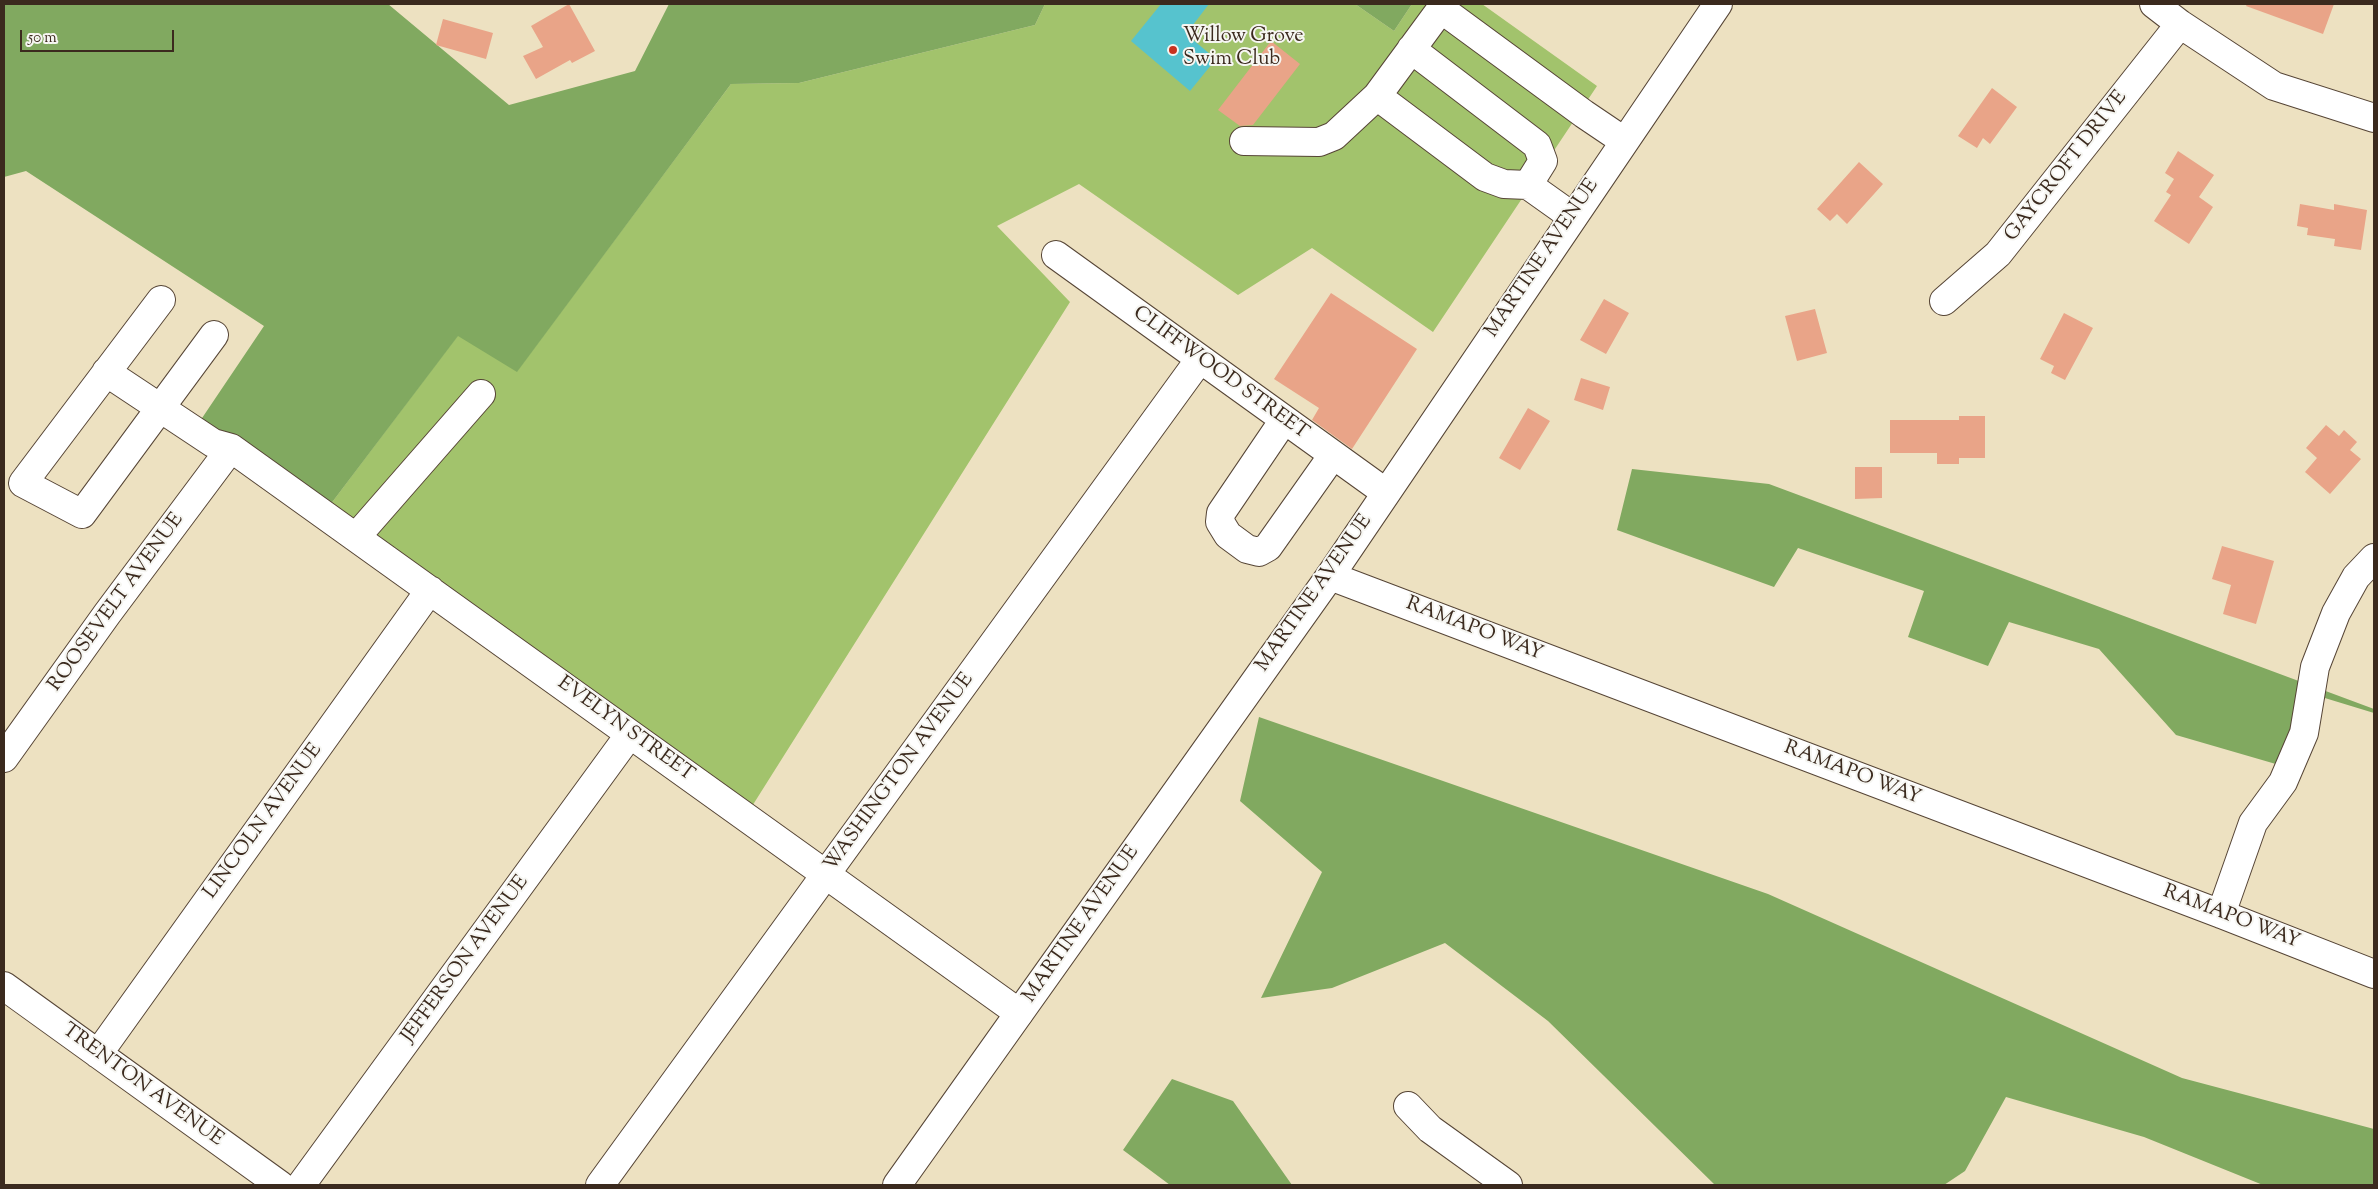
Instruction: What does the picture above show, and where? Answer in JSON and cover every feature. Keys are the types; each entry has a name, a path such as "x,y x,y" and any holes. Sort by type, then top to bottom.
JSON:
{"street":[{"name":"MARTINE AVENUE","path":"905,1183 1019,1013 1330,576 1385,492 1718,4"},
{"path":"2154,4 2180,24 2274,86 2374,118"},
{"path":"1244,141 1319,142 1334,136 1377,96 1441,9 1584,114 1624,141"},
{"name":"GAYCROFT DRIVE","path":"1944,301 1998,254 2180,24"},
{"path":"1411,49 1537,145 1543,160 1528,185"},
{"path":"1377,96 1484,177 1504,184 1528,185 1572,217"},
{"name":"CLIFFWOOD STREET","path":"1056,255 1385,492"},
{"path":"161,300 23,483 82,514 214,335"},
{"name":"WASHINGTON AVENUE","path":"600,1185 1200,359"},
{"name":"EVELYN STREET","path":"106,372 213,443 231,448 1019,1013"},
{"path":"356,537 481,394"},
{"path":"1284,420 1221,513 1220,522 1228,535 1247,549 1259,552 1268,546 1333,455"},
{"name":"ROOSEVELT AVENUE","path":"4,758 107,614 231,448"},
{"path":"2221,914 2254,823 2283,782 2304,733 2314,667 2336,613 2356,577 2374,558"},
{"name":"RAMAPO WAY","path":"1330,576 2221,914 2374,974"},
{"name":"LINCOLN AVENUE","path":"98,1054 430,590"},
{"name":"JEFFERSON AVENUE","path":"301,1185 630,734"},
{"name":"TRENTON AVENUE","path":"4,986 280,1185"},
{"path":"1408,1106 1430,1130 1508,1185"}],"green space":[{"path":"4,4 388,4 509,105 635,71 669,4 1045,4 1035,25 799,83 731,84 517,372 458,336 324,513 196,427 264,326 26,171 4,177"},
{"path":"1045,4 1355,4 1394,31 1412,4 1482,4 1597,86 1433,332 1312,248 1238,295 1079,184 997,226 1070,302 749,811 324,513 458,335 517,371 731,84 799,83 1035,25"},
{"path":"1355,4 1412,4 1394,31"},
{"path":"1632,469 1769,484 2374,709 2374,713 2315,695 2293,769 2176,735 2099,649 2009,622 1988,666 1908,637 1924,591 1798,548 1774,587 1617,530"},
{"path":"1259,717 1768,894 2182,1078 2374,1129 2374,1185 2263,1185 2144,1137 2006,1097 1965,1171 1944,1185 1715,1185 1548,1021 1445,943 1332,988 1261,998 1322,872 1240,801"},
{"path":"1172,1079 1233,1101 1292,1185 1170,1185 1123,1150"}],"water":[{"name":"Willow Grove Swim Club","path":"1161,4 1209,4 1186,34 1216,59 1190,91 1131,41"}],"building":[{"path":"569,4 595,51 572,63 570,60 536,79 523,56 543,47 531,26"},
{"path":"2247,4 2334,4 2323,34 2246,6"},
{"path":"443,19 493,33 486,59 436,45"},
{"path":"1271,41 1300,64 1253,125 1240,126 1218,110"},
{"path":"1992,88 2017,107 1990,144 1983,138 1977,148 1958,136"},
{"path":"2178,151 2214,175 2199,197 2213,207 2189,244 2154,221 2171,195 2166,192 2174,179 2165,173"},
{"path":"1859,162 1883,184 1847,224 1837,214 1830,221 1817,209"},
{"path":"2300,204 2334,210 2334,204 2367,210 2361,250 2334,246 2335,239 2307,235 2308,228 2297,226"},
{"path":"1331,293 1417,349 1352,449 1312,420 1319,408 1274,379"},
{"path":"1604,299 1629,313 1606,354 1580,340"},
{"path":"1815,309 1827,353 1797,361 1785,316"},
{"path":"2064,313 2093,328 2065,380 2051,373 2054,366 2040,359"},
{"path":"1581,378 1610,387 1603,410 1574,400"},
{"path":"1528,408 1550,421 1520,470 1499,458"},
{"path":"1959,416 1985,416 1985,458 1959,458 1959,464 1937,464 1937,453 1890,453 1890,420 1959,420"},
{"path":"2326,425 2339,436 2344,430 2357,442 2350,450 2361,459 2330,494 2305,472 2317,458 2306,448"},
{"path":"1855,467 1882,467 1882,498 1855,499"},
{"path":"2222,546 2274,561 2256,624 2223,614 2231,585 2212,579"}],"place":[{"name":"Willow Grove Swim Club","path":"1173,50"}]}
